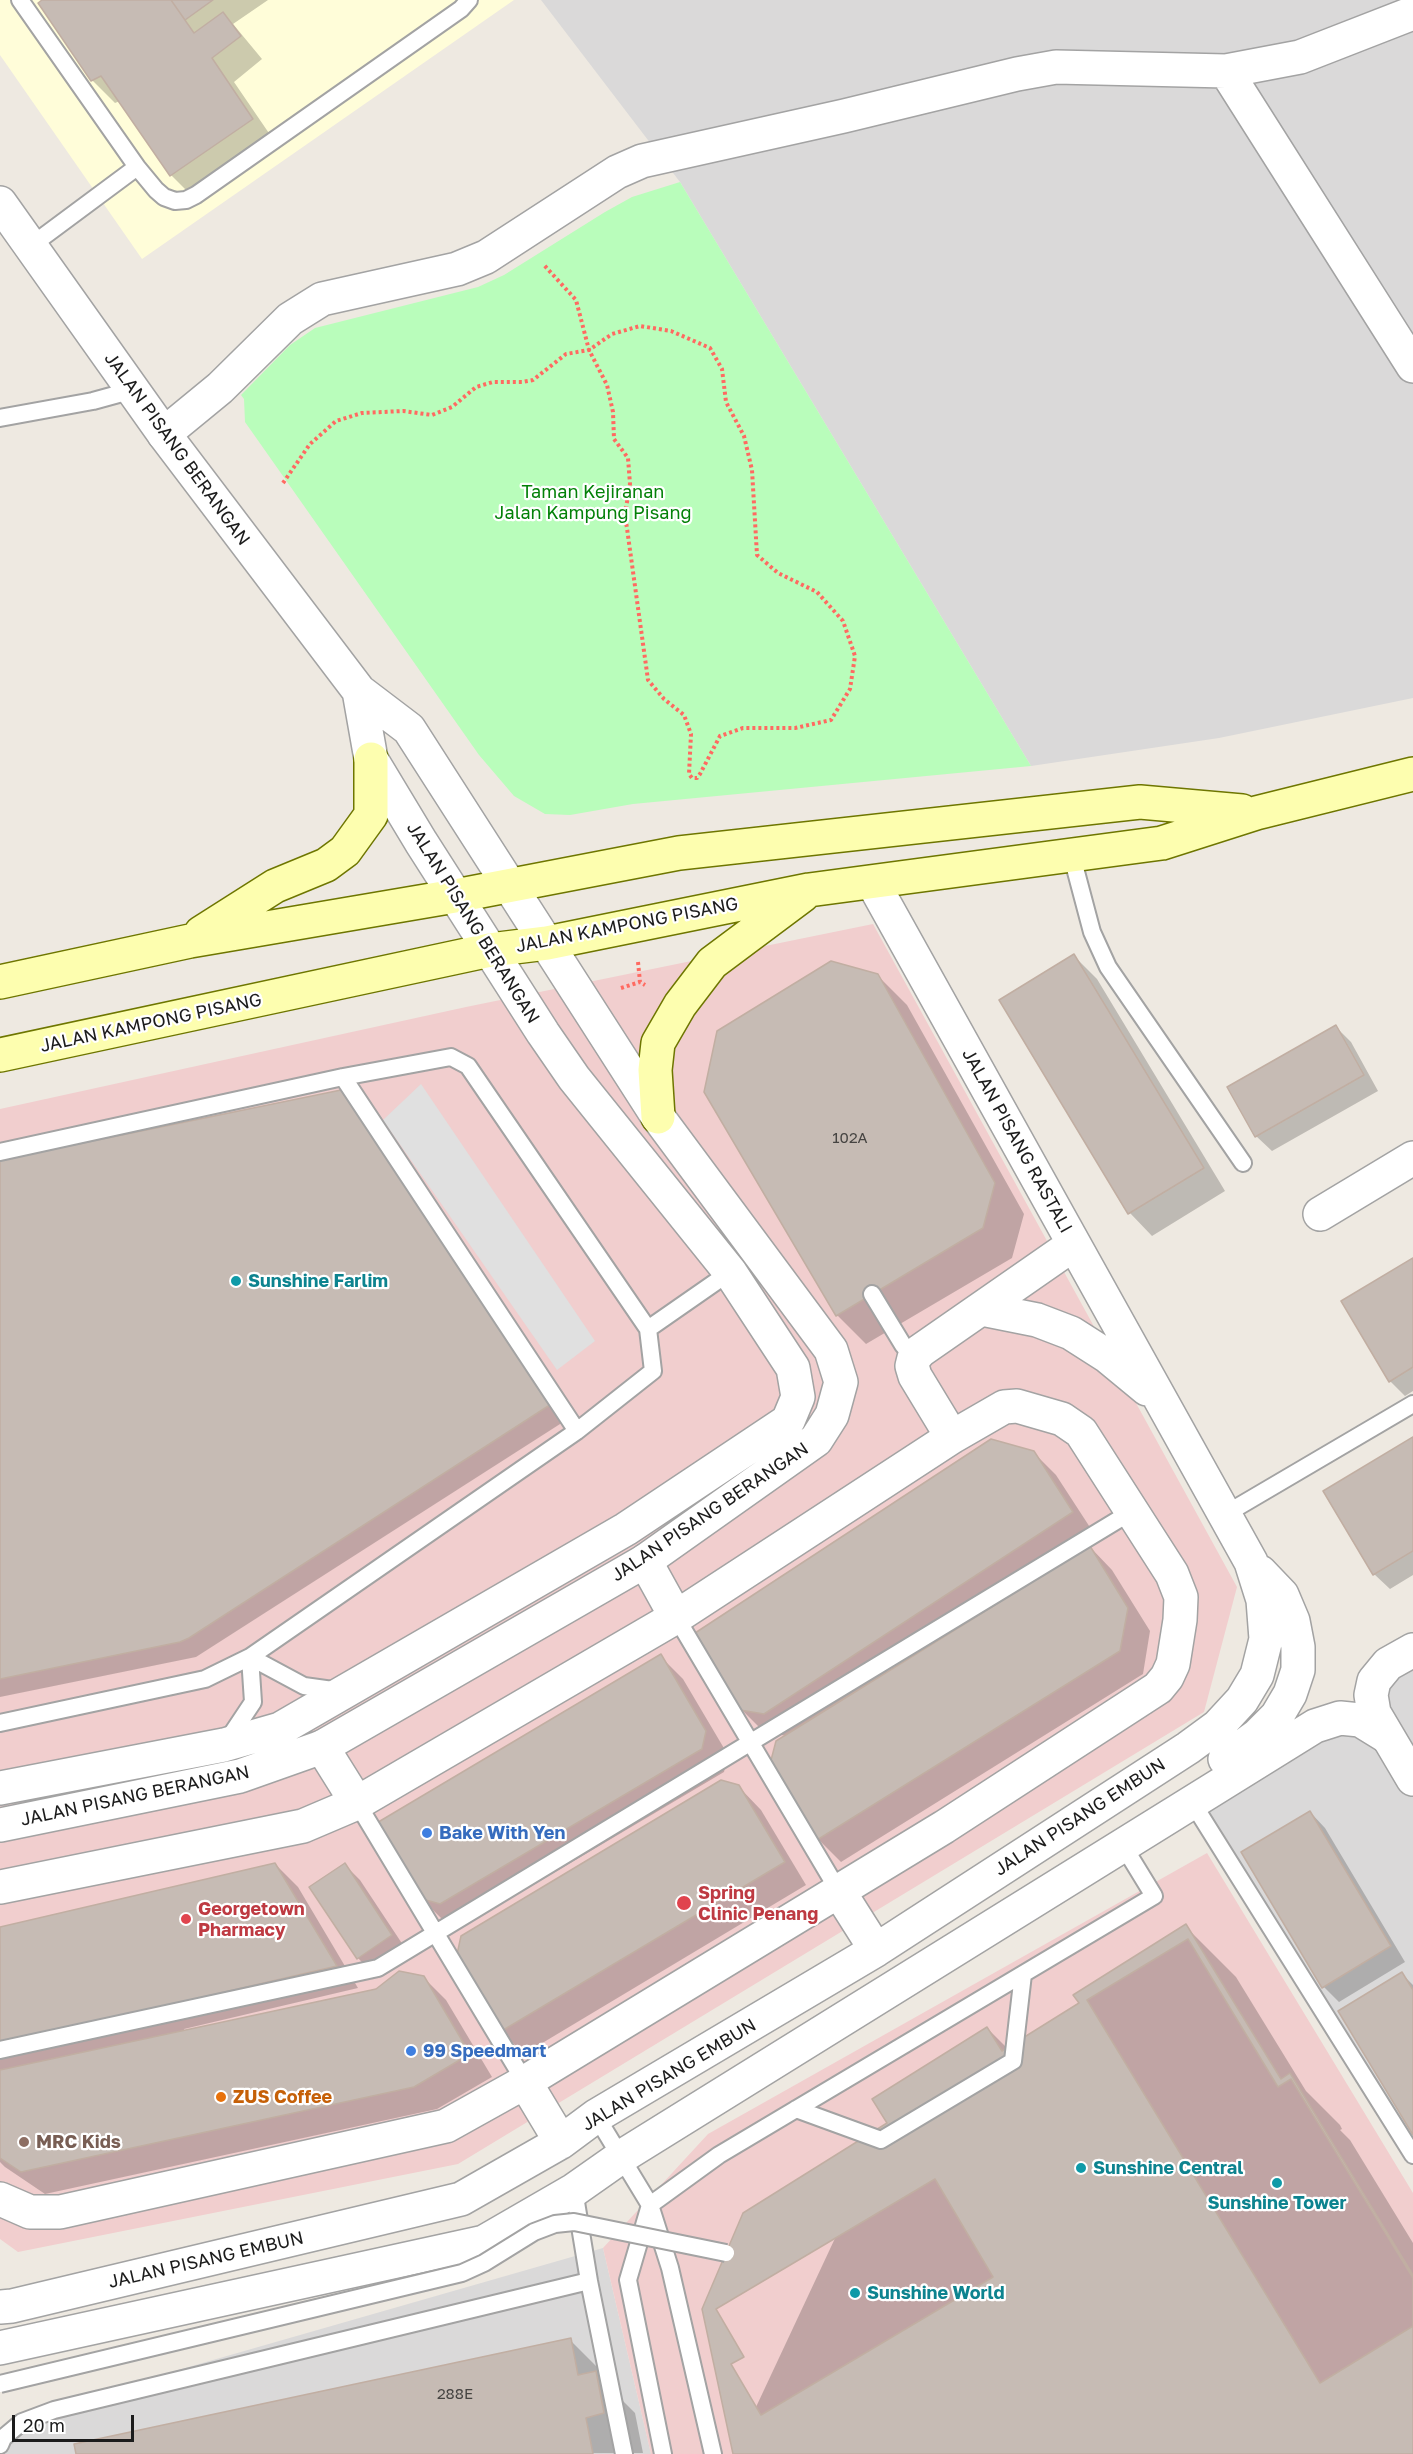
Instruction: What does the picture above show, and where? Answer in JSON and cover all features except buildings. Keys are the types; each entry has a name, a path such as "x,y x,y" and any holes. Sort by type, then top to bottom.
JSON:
{"main road":[{"path":"190,941 275,886 326,865 345,851 371,815 371,759"},
{"name":"JALAN KAMPONG PISANG","path":"0,1055 490,950 547,943 809,890 873,883 1071,853 1162,843 1256,813 1413,774"},
{"name":"JALAN KAMPONG PISANG","path":"0,982 190,941 455,896 680,853 1140,802 1256,813"},
{"path":"658,1117 655,1070 658,1043 680,1005 712,963 809,890"}],"street":[{"path":"164,434 220,388 290,319 322,299 457,269 486,257 617,172 642,161 844,116 1017,74 1056,67 1227,72 1300,57 1413,13"},
{"path":"1227,72 1413,366"},
{"name":"JALAN PISANG BERANGAN","path":"0,203 164,434 359,691 409,729 658,1117 831,1350 841,1382 832,1415 816,1440 645,1561 322,1747 240,1776 0,1825"},
{"name":"JALAN PISANG BERANGAN","path":"0,1788 224,1745 280,1729 342,1691 626,1529 788,1421 798,1397 793,1368 730,1272 574,1078 455,896 371,759 359,691"},
{"name":"JALAN PISANG RASTALI","path":"873,883 1251,1562 1263,1600 1266,1639 1257,1675"},
{"path":"1320,1214 1413,1158"},
{"path":"952,1437 915,1376 912,1366 914,1358 920,1351 1074,1244"},
{"name":"JALAN PISANG RASTALI","path":"982,1309 1037,1320 1071,1333 1107,1356 1160,1399"},
{"path":"0,1887 303,1826 357,1803 676,1617 952,1437 1004,1407 1017,1406 1062,1419 1081,1432 1172,1574 1181,1597 1173,1664 1167,1677 1158,1688 944,1827 525,2082 446,2126 60,2212 30,2212 0,2199"},
{"path":"645,1561 676,1617"},
{"name":"JALAN PISANG RASTALI","path":"1251,1562 1282,1595 1293,1621 1298,1647 1298,1670"},
{"path":"1413,1650 1388,1665 1374,1681 1371,1695 1374,1713 1413,1779"},
{"name":"JALAN PISANG EMBUN","path":"1124,1847 1221,1762 1258,1735 1277,1716 1290,1694 1298,1670"},
{"name":"JALAN PISANG EMBUN","path":"0,2307 461,2199 561,2142 596,2116 876,1950 1188,1748 1218,1726 1242,1700 1257,1675"},
{"name":"JALAN PISANG EMBUN","path":"0,2348 484,2242 574,2190 621,2157 1316,1726 1340,1718 1360,1720 1386,1736"},
{"path":"322,1747 357,1803"},
{"path":"838,1890 876,1950"},
{"path":"525,2082 561,2142"}],"lane":[{"path":"20,0 137,167 164,197 175,201 186,200 196,195 461,9 469,0"},
{"path":"32,245 137,167"},
{"path":"0,417 93,401 132,390"},
{"path":"1071,853 1092,932 1108,967 1243,1163"},
{"path":"0,1152 343,1077 451,1057 468,1066 648,1329 653,1371 577,1431 250,1657 205,1679 0,1723"},
{"path":"343,1077 577,1431"},
{"path":"648,1329 730,1272"},
{"path":"872,1294 903,1345 914,1358"},
{"path":"1224,1515 1413,1404"},
{"path":"0,2050 378,1968 1131,1512"},
{"path":"676,1617 838,1890"},
{"path":"250,1657 304,1686 342,1691"},
{"path":"224,1745 253,1702 250,1657"},
{"path":"1192,1802 1413,2156"},
{"path":"357,1803 525,2082"},
{"path":"663,2454 628,2280 650,2205 719,2155 1154,1896 1124,1847"},
{"path":"796,2109 881,2140 1013,2061 1023,1974"},
{"path":"596,2116 650,2205 670,2268 713,2454"},
{"path":"574,2190 589,2281 624,2454"},
{"path":"0,2384 462,2273 484,2263 534,2232 555,2224 574,2222 726,2253"},
{"path":"0,2445 3,2438 22,2422 54,2410 589,2281"}],"path":[{"path":"283,483 310,444 336,421 362,413 393,411 432,415 452,407 476,387 493,382 533,380 566,354 589,350 612,334 640,326 671,332 710,348 722,369 726,402 744,436 749,458 758,555 778,573 817,592 843,621 855,656 850,689 831,720 795,728 743,728 720,736 697,778 692,778 689,774 691,735 684,715 664,699 648,680 625,514 630,484 628,458 614,439 613,412 607,386 589,350 576,300 558,278 515,238"},
{"path":"637,958 640,982 645,985"}],"shaded area":[{"path":"0,0 514,0 142,259 0,55"},
{"path":"541,0 1413,0 1413,698 1219,738 1031,766 680,182"},
{"path":"873,924 1237,1587 1204,1712 458,2164 18,2252 0,2239 0,1109 466,1007"},
{"path":"421,1084 595,1341 557,1370 383,1120"},
{"path":"1413,1650 1413,2155 1192,1802 1371,1695"},
{"name":"Sunshine Central","path":"1207,1853 1413,2193 1413,2454 651,2454 603,2248 708,2134"},
{"path":"603,2248 651,2454 0,2454 0,2432 18,2416"}],"green space":[{"name":"Taman Kejiranan Jalan Kampung Pisang","path":"680,182 1031,766 633,804 570,815 545,814 514,796 479,755 245,422 244,399 241,395 290,345 315,328 478,287 504,275 632,197"}],"place":[{"name":"Sunshine Farlim","path":"236,1281"},
{"name":"Bake With Yen","path":"427,1833"},
{"name":"Spring Clinic Penang","path":"684,1903"},
{"name":"Georgetown Pharmacy","path":"186,1919"},
{"name":"99 Speedmart","path":"411,2051"},
{"name":"ZUS Coffee","path":"221,2097"},
{"name":"MRC Kids","path":"24,2142"},
{"name":"Sunshine Central","path":"1081,2168"},
{"name":"Sunshine Tower","path":"1277,2183"},
{"name":"Sunshine World","path":"855,2293"}]}
